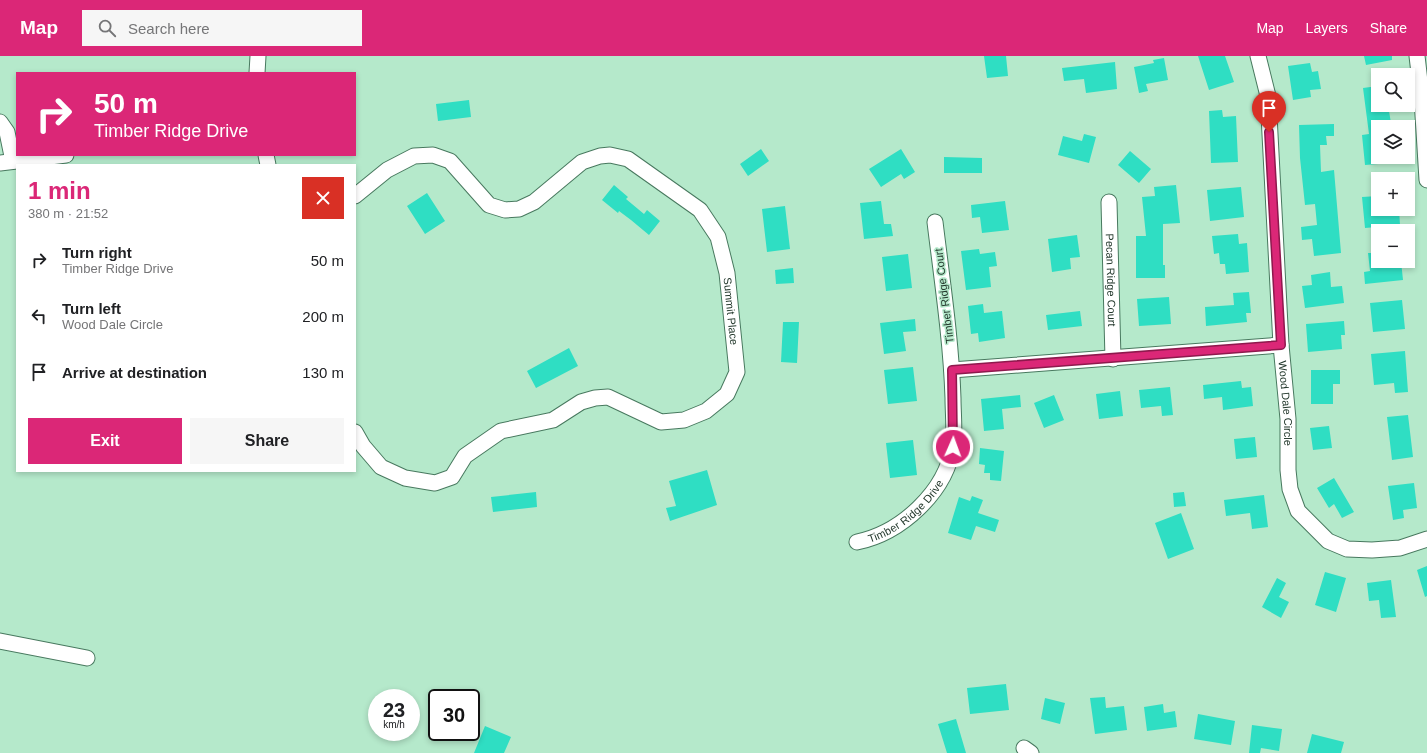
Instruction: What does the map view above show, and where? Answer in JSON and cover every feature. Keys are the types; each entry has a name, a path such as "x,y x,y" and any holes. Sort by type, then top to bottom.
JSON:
{"street":[{"path":"257,72 258,56"},
{"name":"Wood Dale Circle","path":"1258,56 1268,96 1281,345 1288,419 1289,484 1298,511 1328,541 1347,549 1372,550 1400,548 1427,539"},
{"path":"1417,56 1422,99 1427,180"},
{"path":"0,122 7,132 7,162 58,156"},
{"name":"Summit Place","path":"356,195 388,170 414,156 433,155 450,161 489,205 505,210 519,209 534,202 582,162 600,156 610,155 628,159 700,210 718,237 727,273 737,372 727,394 706,411 684,420 661,422 608,398 595,398 581,402 553,420 501,431 465,456 452,477 434,483 405,478 381,467 363,446 356,434"},
{"name":"Pecan Ridge Court","path":"1109,202 1113,359"},
{"name":"Timber Ridge Court","path":"935,222 952,370"},
{"path":"952,370 1113,359 1281,345"},
{"name":"Timber Ridge Drive","path":"857,542 867,540 887,531 910,516 932,495 944,474 953,447 952,370"},
{"path":"0,641 87,658"}],"building":[{"path":"984,56 1006,56 1008,76 987,78"},
{"path":"1198,56 1225,56 1234,82 1209,90"},
{"path":"1364,56 1392,56 1392,60 1366,65"},
{"path":"1164,58 1168,80 1146,84 1148,91 1139,93 1134,67 1154,63 1153,60"},
{"path":"1115,62 1117,89 1086,93 1084,79 1064,81 1062,68"},
{"path":"1310,63 1312,72 1318,71 1321,89 1310,90 1311,97 1293,100 1288,66"},
{"path":"1371,87 1371,112 1389,112 1390,120 1371,120 1371,164 1378,164 1365,165 1362,135 1369,134 1363,88"},
{"path":"469,100 471,117 438,121 436,104"},
{"path":"1222,110 1223,117 1236,116 1238,162 1211,163 1209,111"},
{"path":"1334,124 1334,136 1326,136 1327,145 1320,145 1321,172 1334,170 1341,253 1314,256 1312,239 1302,240 1301,227 1317,225 1315,204 1305,205 1300,158 1299,125"},
{"path":"1084,134 1096,137 1089,163 1058,155 1063,136 1082,141"},
{"path":"761,149 769,161 748,176 740,164"},
{"path":"901,149 915,172 904,179 901,174 881,187 869,169"},
{"path":"1130,151 1151,169 1139,183 1118,165"},
{"path":"944,157 982,158 982,173 944,173"},
{"path":"614,185 628,197 626,199 644,214 647,210 660,221 649,235 619,211 618,213 602,200"},
{"path":"1176,185 1180,223 1163,224 1163,265 1165,265 1165,278 1136,278 1136,236 1146,236 1142,197 1155,196 1154,187"},
{"path":"1241,187 1244,217 1210,221 1207,190"},
{"path":"427,193 445,221 425,234 407,206"},
{"path":"1371,196 1371,216 1399,216 1400,224 1371,224 1371,227 1365,228 1362,197"},
{"path":"881,201 884,224 891,224 893,236 864,239 860,203"},
{"path":"1005,201 1009,230 982,233 980,217 972,218 971,205"},
{"path":"785,206 790,249 767,252 762,209"},
{"path":"1238,234 1239,244 1247,243 1249,272 1226,274 1225,264 1220,264 1219,253 1214,254 1212,236"},
{"path":"1077,235 1080,257 1070,258 1071,269 1052,272 1048,239"},
{"path":"979,249 980,254 995,252 997,266 989,267 991,287 966,290 961,251"},
{"path":"1368,253 1371,253 1371,268 1402,268 1403,280 1365,284 1364,272 1370,271"},
{"path":"908,254 912,288 886,291 882,257"},
{"path":"793,268 794,283 776,284 775,270"},
{"path":"1330,272 1331,287 1342,286 1344,303 1305,308 1302,286 1312,285 1311,275"},
{"path":"1249,292 1251,313 1246,313 1247,322 1206,326 1205,307 1234,305 1233,293"},
{"path":"1169,297 1171,324 1139,326 1137,299"},
{"path":"1402,300 1405,329 1373,332 1370,303"},
{"path":"983,304 984,313 1002,311 1005,338 979,342 978,333 971,334 968,306"},
{"path":"1080,311 1082,326 1048,330 1046,315"},
{"path":"915,319 916,331 903,332 906,351 884,354 880,323"},
{"path":"1344,321 1345,335 1341,335 1342,349 1308,352 1306,324"},
{"path":"783,322 799,322 797,363 781,362"},
{"path":"569,348 578,366 536,388 527,371"},
{"path":"1405,351 1408,392 1395,393 1394,383 1374,385 1371,354"},
{"path":"913,367 917,401 888,404 884,370"},
{"path":"1311,370 1340,370 1340,384 1333,384 1333,404 1311,404"},
{"path":"1241,381 1242,388 1251,387 1253,406 1223,410 1222,397 1204,399 1203,385"},
{"path":"1170,387 1173,415 1162,416 1161,406 1141,408 1139,390"},
{"path":"1120,391 1123,416 1099,419 1096,394"},
{"path":"1020,395 1021,407 1002,409 1004,429 984,431 981,399"},
{"path":"1054,395 1064,420 1044,428 1034,403"},
{"path":"1408,415 1413,457 1392,460 1387,417"},
{"path":"1329,426 1332,448 1313,450 1310,428"},
{"path":"1255,437 1257,457 1236,459 1234,439"},
{"path":"913,440 917,475 890,478 886,443"},
{"path":"980,448 1004,451 1001,481 990,480 990,473 984,473 985,465 979,464"},
{"path":"707,470 717,505 670,521 666,508 676,506 669,481"},
{"path":"1334,478 1354,512 1342,518 1334,504 1329,508 1317,488"},
{"path":"1414,483 1417,508 1403,510 1404,518 1393,520 1388,486"},
{"path":"536,492 537,507 493,512 491,497"},
{"path":"1184,492 1186,506 1174,507 1173,493"},
{"path":"1264,495 1268,527 1252,529 1250,513 1226,516 1224,500"},
{"path":"972,496 983,500 978,513 999,520 995,532 976,526 971,540 948,533 959,497 970,501"},
{"path":"1181,513 1194,549 1168,559 1155,523"},
{"path":"1427,566 1427,596 1425,597 1417,570"},
{"path":"1325,572 1346,578 1336,612 1315,605"},
{"path":"1277,578 1286,583 1279,597 1289,602 1281,618 1262,607"},
{"path":"1391,580 1396,617 1381,618 1379,600 1369,601 1367,583"},
{"path":"1006,684 1009,710 970,714 967,688"},
{"path":"1105,697 1106,708 1124,706 1127,730 1095,734 1090,698"},
{"path":"1045,698 1065,703 1060,724 1041,719"},
{"path":"1163,704 1164,713 1175,711 1177,727 1147,731 1144,707"},
{"path":"1198,714 1235,721 1231,745 1194,739"},
{"path":"956,719 966,753 947,753 938,724"},
{"path":"1252,725 1282,729 1279,751 1261,748 1260,753 1249,753"},
{"path":"485,726 511,737 504,753 474,753"},
{"path":"1312,734 1344,742 1341,753 1307,753"}],"route":[{"path":"953,447 954,424 952,370 1018,366 1044,362 1113,359 1281,345 1269,132"}]}
